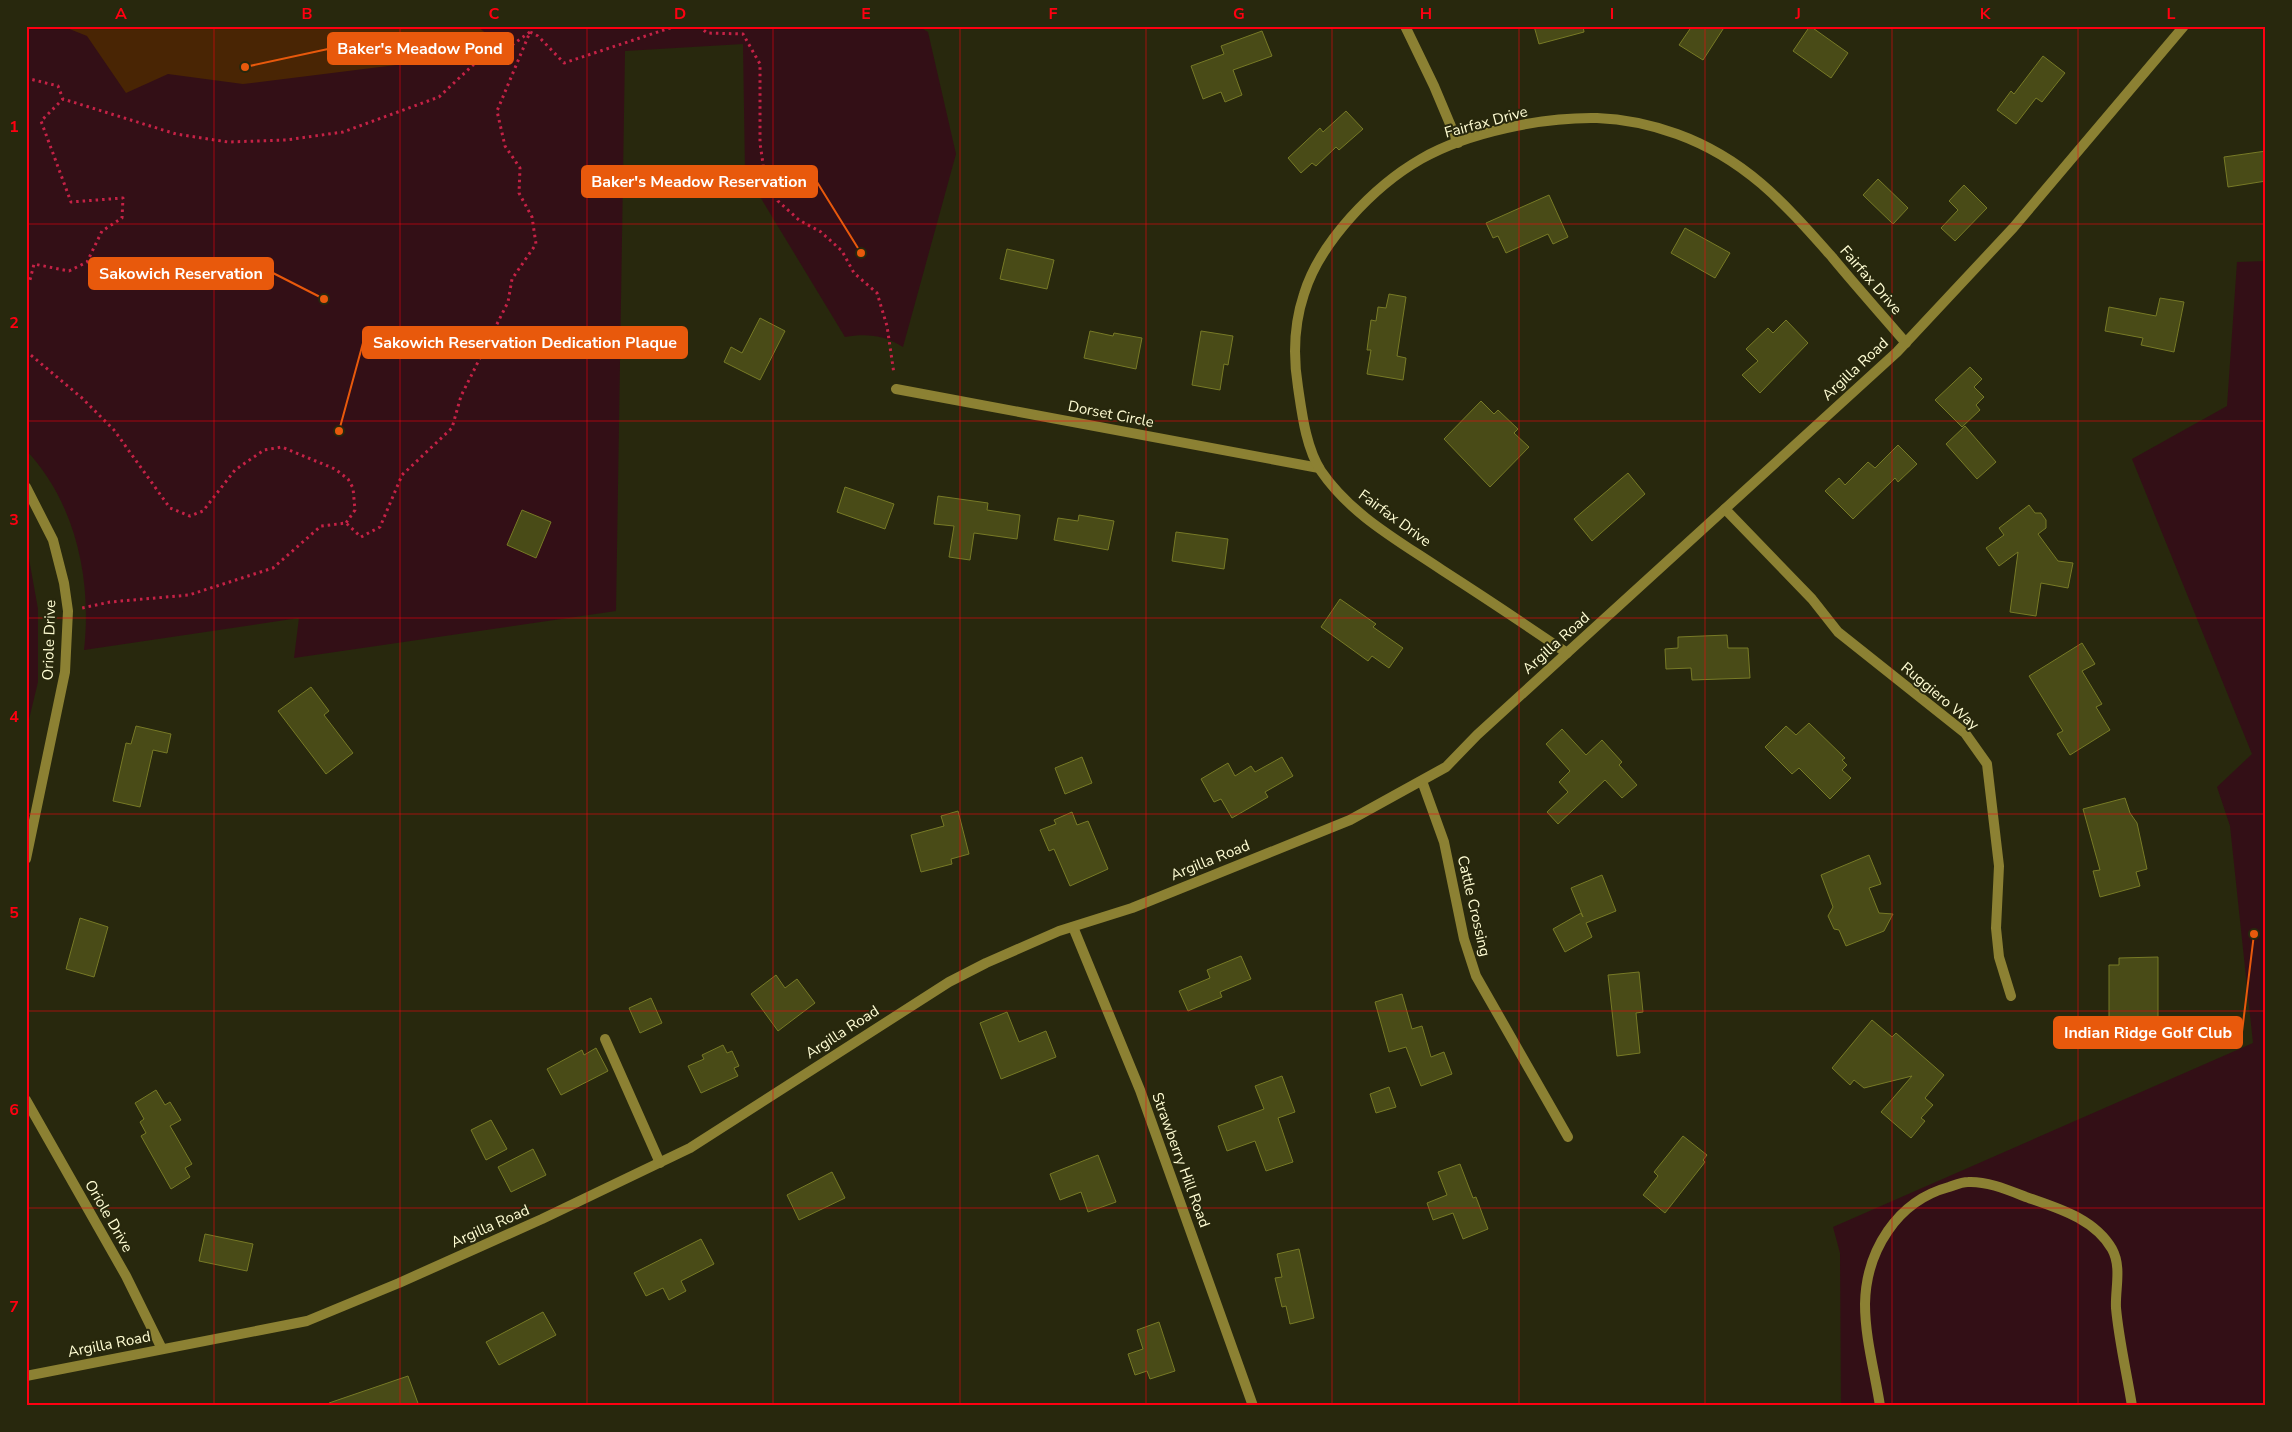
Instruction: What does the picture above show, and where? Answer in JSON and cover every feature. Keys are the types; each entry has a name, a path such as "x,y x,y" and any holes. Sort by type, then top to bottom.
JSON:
{"street":[{"path":"1405,26 1434,86 1458,143"},
{"name":"Argilla Road","path":"26,1376 307,1321 542,1219 690,1148 949,982 1018,948 1073,927 1132,908 1350,820 1446,767 1477,735 1906,343 2013,228 2184,26"},
{"name":"Fairfax Drive","path":"1568,653 1380,529 1358,512 1338,492 1319,468 1309,442 1296,376 1295,346 1298,316 1305,291 1328,246 1362,206 1380,189 1421,159 1458,143 1520,126 1572,119 1598,118 1651,126 1695,142 1752,174 1774,193 1906,343"},
{"name":"Dorset Circle","path":"896,389 1319,468"},
{"name":"Oriole Drive","path":"26,487 53,540 64,583 68,611 66,672 26,860"},
{"name":"Ruggiero Way","path":"1725,510 1812,600 1838,632 1965,732 1987,764 1999,866 1996,928 1999,957 2011,996"},
{"name":"Cattle Crossing","path":"1422,780 1444,842 1464,939 1476,976 1568,1137"},
{"name":"Strawberry Hill Road","path":"1073,927 1140,1090 1253,1406"},
{"path":"605,1039 660,1163"},
{"name":"Oriole Drive","path":"26,1100 126,1276 162,1350"},
{"path":"1880,1406 1865,1304 1871,1264 1890,1227 1907,1208 1926,1195 1967,1182 2011,1190 2060,1208 2081,1219 2105,1238 2113,1250 2118,1268 2116,1308 2132,1406"}],"path":[{"path":"346,523 361,537 380,527 402,475 452,428 461,396 508,302 512,279 536,244 532,218 519,193 520,168 505,146 497,111 530,32 528,26"},
{"path":"530,32 538,36 564,63 676,26"},
{"path":"699,26 707,33 743,34 760,64 760,143 764,171 778,201 799,220 821,232 842,251 854,273 878,293 887,326 896,389"},
{"path":"63,99 176,134 228,142 286,140 343,132 376,118 439,97 473,65 498,55 530,32"},
{"path":"26,78 58,86 63,99"},
{"path":"26,284 30,280 34,264 69,271 87,262 102,232 122,218 123,198 71,202 41,121 63,99"},
{"path":"26,351 82,398 114,430 170,508 190,516 203,511 235,470 264,450 282,447 335,469 348,479 353,488 355,510 346,523 321,526 273,568 189,595 110,602 68,611"}],"shaded area":[{"path":"26,26 918,26 928,32 956,154 903,347 875,336 845,337 745,172 743,44 625,51 616,611 294,658 299,618 84,650 85,597 77,544 57,494 43,471 26,450"},
{"path":"62,26 477,26 505,49 444,59 243,84 168,74 126,93 87,36"},
{"path":"2266,261 2266,1406 1841,1406 1840,1253 1833,1227 2253,1043 2230,826 2217,787 2252,754 2132,459 2227,406 2237,262"},
{"path":"26,542 38,609 38,682 26,732"}],"building":[{"path":"1534,26 1583,26 1584,32 1539,44"},
{"path":"1692,26 1725,26 1703,60 1679,45"},
{"path":"1810,26 1848,53 1831,78 1793,51"},
{"path":"1262,31 1272,56 1233,70 1242,95 1225,102 1221,92 1203,99 1191,66 1224,54 1221,46"},
{"path":"2043,56 2065,73 2042,102 2036,98 2016,124 1997,110 2011,91 2014,94"},
{"path":"1346,111 1363,129 1339,150 1336,147 1316,166 1312,163 1301,173 1288,158 1320,128 1323,132"},
{"path":"2266,151 2266,181 2228,187 2224,157"},
{"path":"1878,179 1908,208 1893,224 1863,195"},
{"path":"1964,185 1987,208 1955,241 1941,228 1958,210 1949,201"},
{"path":"1549,195 1568,237 1553,244 1548,234 1506,253 1498,236 1493,238 1486,223"},
{"path":"1685,228 1730,253 1715,278 1671,253"},
{"path":"1007,249 1054,260 1047,289 1000,279"},
{"path":"1389,294 1406,297 1397,356 1406,358 1403,380 1367,374 1371,350 1367,350 1371,320 1376,321 1378,307 1386,308"},
{"path":"2160,298 2184,302 2174,352 2141,345 2143,338 2105,331 2109,307 2156,316"},
{"path":"760,318 785,331 760,380 724,362 731,347 742,353"},
{"path":"1786,320 1808,343 1760,393 1742,375 1758,361 1746,349 1768,328 1773,333"},
{"path":"1090,331 1113,336 1114,333 1142,338 1136,369 1084,358"},
{"path":"1201,331 1233,336 1228,365 1224,364 1220,390 1192,385"},
{"path":"1970,367 1982,379 1974,387 1984,397 1976,405 1980,410 1962,427 1935,400"},
{"path":"1481,401 1494,414 1498,410 1518,429 1514,433 1529,447 1490,487 1444,439"},
{"path":"1965,426 1996,462 1977,479 1946,444"},
{"path":"1898,445 1917,464 1898,482 1895,478 1853,519 1825,491 1839,478 1845,485 1868,462 1875,468"},
{"path":"1628,473 1645,494 1592,541 1574,519"},
{"path":"845,487 894,504 885,529 837,512"},
{"path":"938,496 988,503 987,510 1020,515 1017,539 974,533 970,560 949,557 954,526 934,524"},
{"path":"2029,505 2035,513 2041,513 2046,520 2046,528 2038,534 2058,561 2073,563 2068,588 2041,583 2036,616 2010,612 2018,552 1999,566 1986,548 2004,535 1999,528"},
{"path":"522,510 551,522 536,558 507,545"},
{"path":"1079,515 1114,521 1108,550 1054,540 1058,518 1078,521"},
{"path":"1176,532 1228,539 1224,569 1172,561"},
{"path":"1340,599 1376,624 1373,627 1403,648 1389,668 1372,656 1368,661 1321,627"},
{"path":"1727,635 1728,648 1748,648 1750,678 1692,680 1691,668 1666,669 1665,649 1678,648 1678,637"},
{"path":"2082,643 2095,664 2082,671 2102,704 2096,707 2110,730 2070,755 2057,734 2063,731 2029,676"},
{"path":"311,687 329,711 324,715 353,753 326,774 278,711"},
{"path":"1809,723 1845,758 1842,760 1847,765 1842,770 1851,778 1830,799 1799,768 1792,774 1765,747 1786,726 1796,735"},
{"path":"136,726 171,734 167,753 153,750 140,807 113,801 126,743 131,744"},
{"path":"1562,729 1586,755 1602,740 1622,762 1619,765 1637,785 1622,798 1605,780 1558,824 1547,812 1568,792 1559,782 1570,771 1546,744"},
{"path":"1082,757 1092,783 1065,794 1055,768"},
{"path":"1282,757 1293,776 1265,792 1268,797 1232,818 1221,799 1214,802 1201,779 1228,763 1235,776 1251,766 1255,772"},
{"path":"2125,798 2130,813 2137,823 2147,869 2136,872 2140,886 2100,897 2093,871 2100,870 2083,809"},
{"path":"958,811 969,854 951,859 952,864 921,872 911,835 944,826 941,816"},
{"path":"1072,812 1077,825 1088,821 1108,869 1070,886 1054,849 1049,851 1040,830 1056,824 1054,820"},
{"path":"1869,855 1881,884 1869,888 1879,913 1893,914 1884,931 1846,946 1839,930 1834,929 1828,916 1833,907 1821,875"},
{"path":"1602,875 1616,911 1586,923 1592,937 1565,952 1553,929 1581,913 1583,917 1571,888"},
{"path":"80,918 108,927 94,977 66,969"},
{"path":"1241,956 1251,979 1220,992 1222,997 1188,1011 1179,991 1210,978 1207,970"},
{"path":"2158,957 2158,1048 2103,1048 2103,1023 2109,1024 2109,965 2119,965 2119,958"},
{"path":"1639,972 1643,1012 1636,1013 1640,1053 1617,1056 1608,975"},
{"path":"776,975 785,988 797,979 815,1003 778,1031 751,994"},
{"path":"1402,994 1412,1029 1422,1026 1431,1057 1444,1052 1452,1074 1421,1086 1406,1047 1389,1052 1375,1002"},
{"path":"651,998 662,1023 640,1033 629,1008"},
{"path":"1007,1012 1019,1042 1046,1031 1056,1057 1001,1079 980,1023"},
{"path":"1872,1020 1892,1037 1896,1033 1944,1075 1925,1098 1933,1105 1921,1118 1925,1121 1911,1138 1881,1112 1912,1076 1864,1088 1854,1080 1850,1085 1832,1068"},
{"path":"723,1045 727,1053 732,1051 739,1066 734,1068 738,1076 701,1093 688,1066 704,1059 702,1055"},
{"path":"596,1048 608,1071 561,1095 547,1069 582,1050 584,1055"},
{"path":"1282,1076 1295,1112 1278,1118 1293,1162 1266,1171 1255,1141 1227,1151 1218,1126 1264,1109 1255,1086"},
{"path":"1389,1087 1396,1107 1376,1113 1370,1094"},
{"path":"156,1090 165,1105 170,1102 181,1120 170,1126 192,1164 185,1168 190,1177 171,1189 141,1136 146,1133 140,1122 144,1119 135,1103"},
{"path":"491,1120 507,1149 486,1160 471,1130"},
{"path":"1683,1136 1707,1155 1703,1160 1705,1162 1665,1213 1643,1195 1658,1176 1654,1172"},
{"path":"533,1149 546,1175 511,1192 498,1167"},
{"path":"1098,1155 1116,1202 1088,1212 1081,1192 1060,1200 1050,1174"},
{"path":"1460,1164 1473,1198 1476,1197 1488,1229 1463,1239 1453,1213 1433,1220 1427,1203 1447,1195 1438,1172"},
{"path":"832,1172 845,1198 799,1220 787,1195"},
{"path":"205,1234 253,1244 247,1271 199,1261"},
{"path":"701,1239 714,1264 681,1281 686,1291 669,1300 663,1288 646,1296 634,1273"},
{"path":"1299,1249 1314,1318 1290,1324 1286,1306 1282,1307 1275,1278 1282,1277 1277,1254"},
{"path":"543,1312 556,1335 499,1365 486,1342"},
{"path":"1159,1322 1175,1371 1150,1379 1147,1371 1135,1375 1128,1354 1143,1349 1137,1330"},
{"path":"408,1376 419,1406 330,1406 329,1403"}],"place":[{"name":"Baker's Meadow Pond","path":"245,67"},
{"name":"Baker's Meadow Reservation","path":"861,253"},
{"name":"Sakowich Reservation","path":"324,299"},
{"name":"Sakowich Reservation Dedication Plaque","path":"339,431"},
{"name":"Indian Ridge Golf Club","path":"2254,934"}]}
